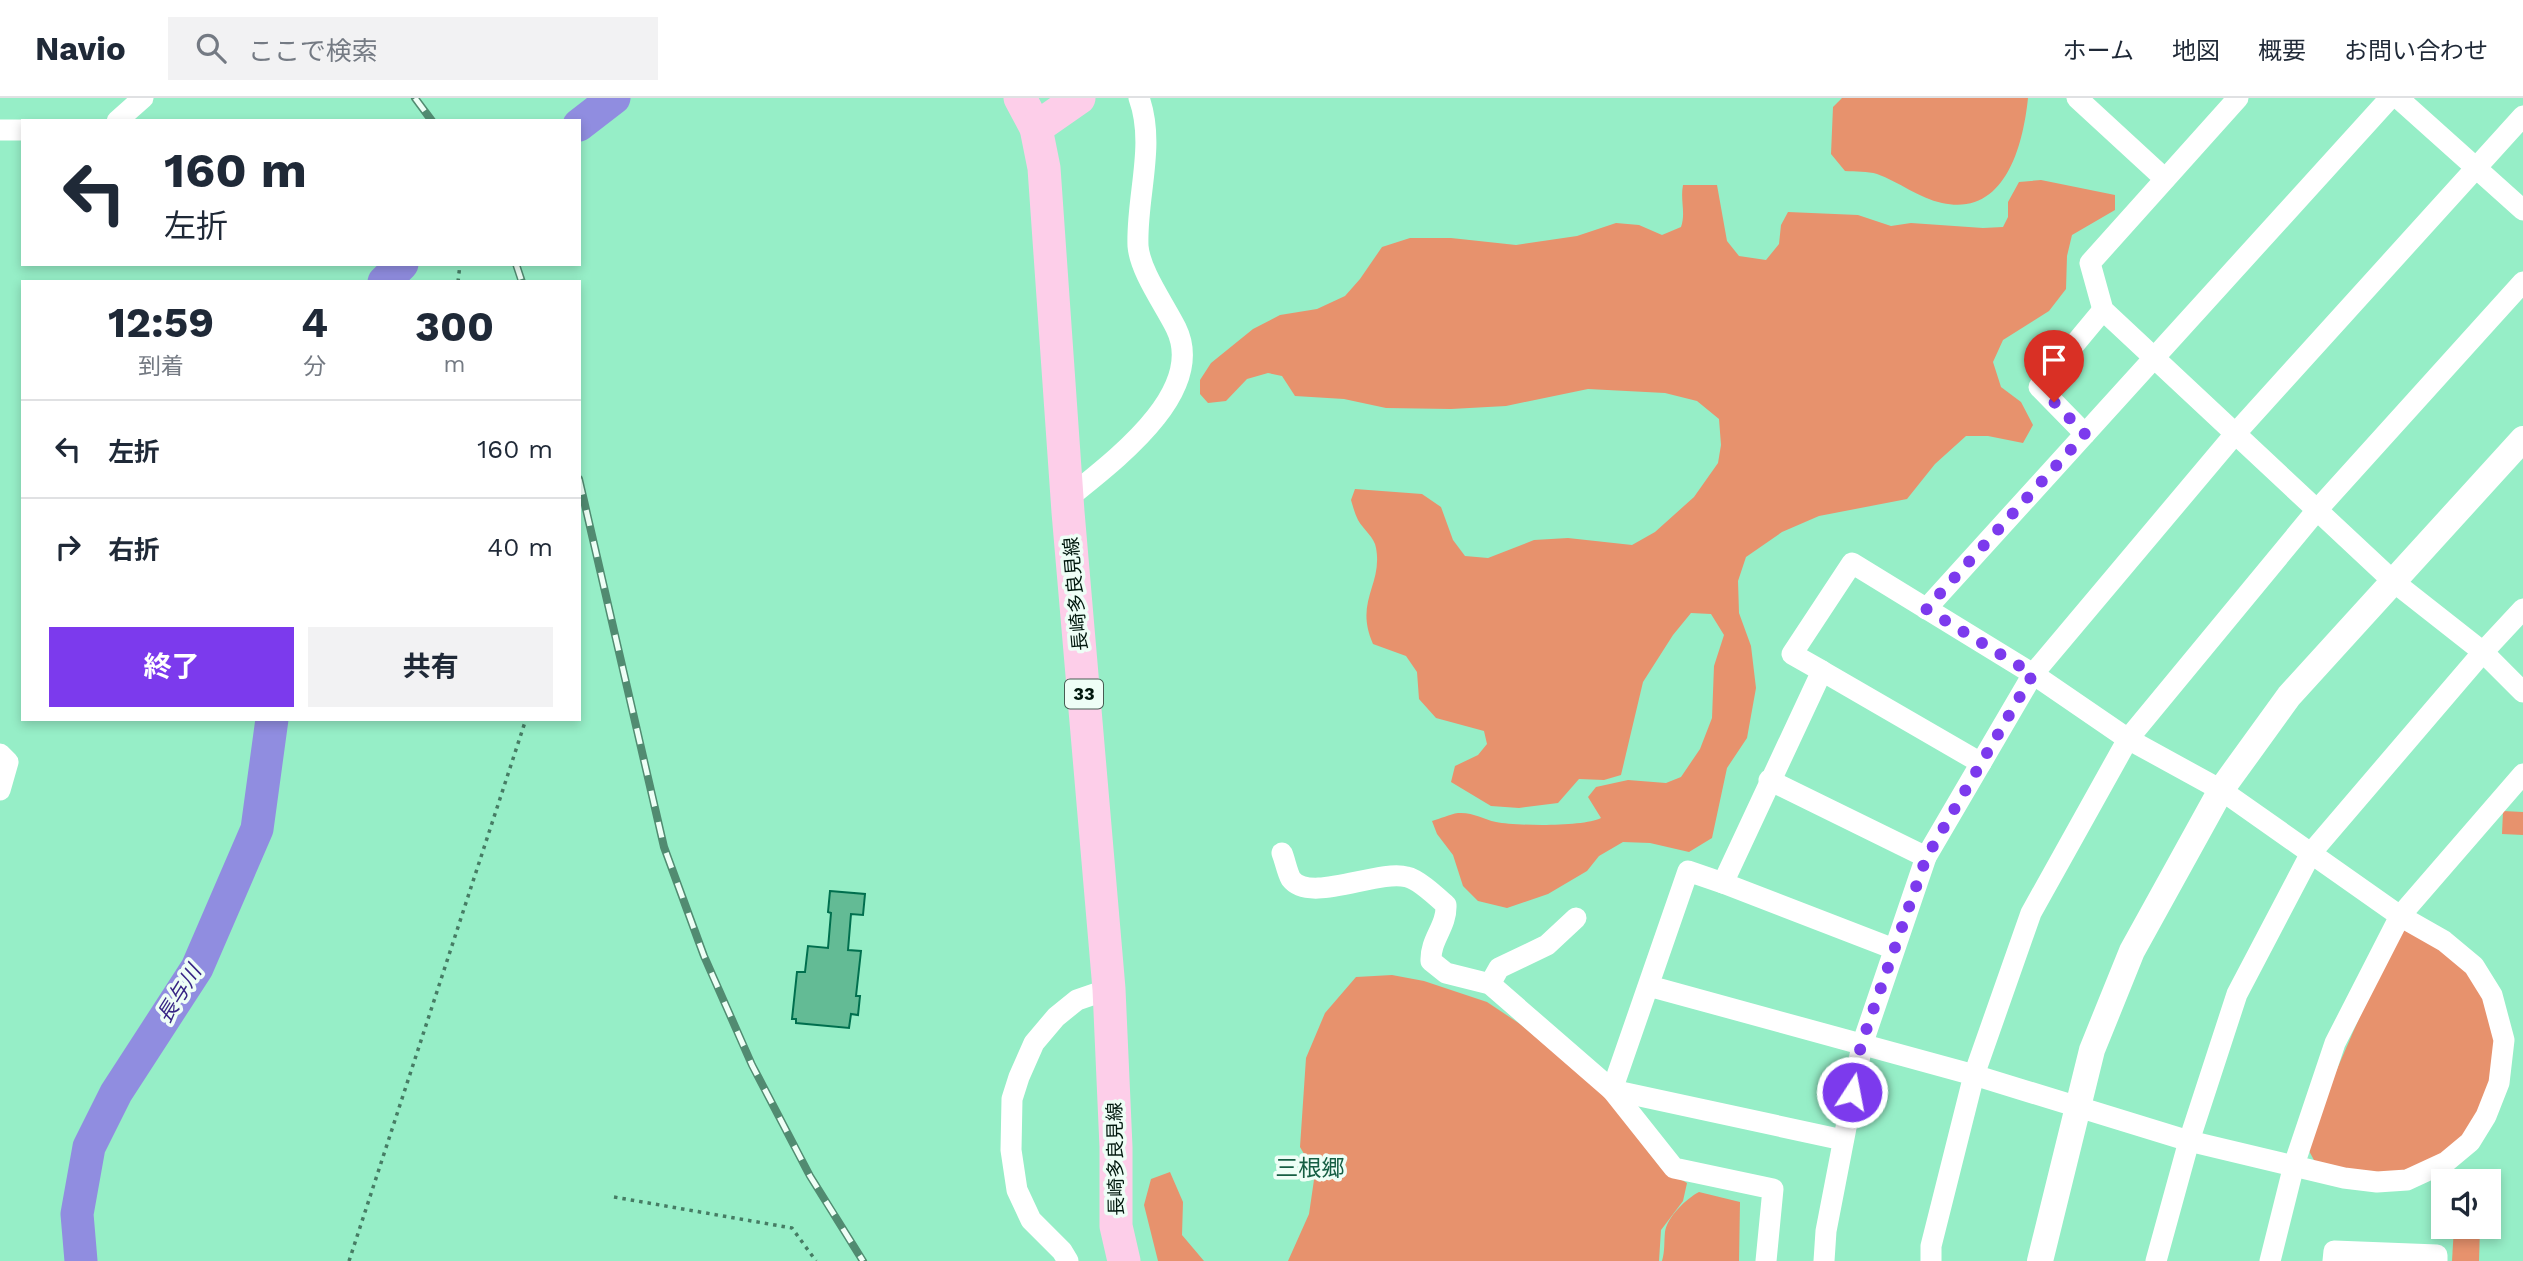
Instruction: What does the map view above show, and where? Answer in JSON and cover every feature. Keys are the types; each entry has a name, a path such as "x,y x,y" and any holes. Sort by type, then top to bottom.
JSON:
{"main road":[{"name":"長崎多良見線","path":"1020,98 1036,128 1044,168 1067,499 1109,989 1116,1147 1116,1226 1124,1261"},
{"path":"1036,128 1079,98"}],"street":[{"path":"119,119 143,98"},
{"path":"1067,499 1116,459 1161,411 1178,378 1184,356 1178,331 1145,270 1139,251 1138,229 1147,138 1139,98"},
{"path":"2077,98 2165,179"},
{"path":"2238,98 2090,263 2103,310 2394,582 2483,652 2523,692"},
{"path":"1926,609 2390,98"},
{"path":"2398,98 2523,210"},
{"path":"1824,1261 1826,1231 1861,1045 1926,858 2033,674 2235,434 2523,116"},
{"path":"0,130 21,130"},
{"path":"1931,1261 1931,1246 1974,1075 2031,913 2128,739 2317,510 2523,282"},
{"path":"2085,434 2039,387 2103,310"},
{"path":"2040,1261 2092,1050 2132,951 2221,790 2289,696 2523,439"},
{"path":"1649,986 1974,1075 2189,1141 2344,1178 2377,1182 2407,1180 2446,1162 2470,1142 2486,1116 2499,1083 2504,1040 2492,995 2474,966 2444,941 2400,916 2221,790 2128,739 2033,674 1852,563 1792,654 1981,763"},
{"path":"2155,1261 2189,1141 2237,994 2311,853 2523,609"},
{"path":"1723,883 1822,671"},
{"path":"0,754 8,762 0,790"},
{"path":"2270,1261 2294,1166 2335,1044 2400,916 2523,774"},
{"path":"1769,780 1926,858"},
{"path":"1282,853 1292,879 1303,887 1337,888 1379,876 1408,877 1446,905 1446,918 1430,949 1431,961 1446,973 1490,984 1612,1090 1674,1168 1773,1189 1766,1261"},
{"path":"1612,1090 1688,870 1894,949"},
{"path":"1490,984 1499,968 1547,945 1576,918"},
{"path":"1068,1261 1062,1251 1031,1220 1017,1190 1011,1150 1012,1099 1034,1043 1056,1017 1077,1000 1109,989"},
{"path":"1612,1090 1843,1140"},
{"path":"2333,1261 2334,1251 2437,1255 2437,1261"}],"path":[{"path":"349,1261 525,721"},
{"path":"614,1196 792,1228 816,1261"}],"shaded area":[{"path":"1842,98 2028,98 2021,137 2007,174 1996,189 1981,199 1964,204 1934,201 1877,174 1845,171 1831,154 1833,107"},
{"path":"2041,180 2115,195 2115,210 2072,235 2067,256 2066,289 2049,311 2003,340 1993,362 2001,387 2021,402 2033,425 2023,443 1988,436 1966,436 1935,464 1907,499 1819,516 1782,532 1746,557 1738,581 1739,613 1751,646 1756,688 1747,738 1727,768 1712,838 1689,852 1650,843 1623,842 1599,856 1587,871 1548,894 1507,908 1478,901 1463,886 1453,855 1437,834 1432,821 1463,813 1496,822 1519,824 1550,825 1592,821 1601,818 1588,797 1596,787 1628,780 1666,783 1681,777 1700,749 1712,718 1714,666 1724,635 1711,614 1691,613 1673,635 1643,682 1621,775 1604,780 1579,779 1558,803 1519,808 1491,806 1451,782 1455,766 1478,755 1487,744 1484,731 1436,718 1419,699 1417,672 1406,656 1373,644 1366,616 1376,573 1376,548 1355,513 1351,500 1355,489 1422,494 1441,507 1453,540 1465,556 1488,558 1534,540 1568,538 1632,545 1655,532 1694,497 1718,463 1721,445 1719,419 1697,401 1665,393 1588,389 1506,406 1386,408 1344,399 1295,396 1282,376 1268,373 1247,379 1226,401 1208,403 1200,394 1200,380 1211,363 1253,329 1280,315 1317,309 1345,296 1382,247 1410,238 1451,238 1516,245 1577,236 1616,223 1639,225 1662,235 1681,227 1683,185 1717,185 1727,241 1739,256 1766,260 1779,244 1781,225 1788,212 1858,215 1891,226 1911,223 2003,227 2008,217 2008,202 2019,182"},
{"path":"2503,811 2523,812 2523,835 2502,834"},
{"path":"2404,930 2455,957 2477,985 2492,1012 2496,1045 2493,1083 2464,1136 2447,1152 2428,1162 2401,1171 2373,1174 2315,1162 2308,1149 2334,1076 2370,993"},
{"path":"1392,975 1424,981 1487,1002 1520,1024 1602,1093 1661,1168 1687,1183 1683,1201 1661,1230 1659,1261 1288,1261 1309,1214 1315,1173 1300,1147 1306,1058 1325,1013 1356,977"},
{"path":"1170,1172 1183,1202 1182,1235 1204,1261 1158,1261 1144,1205 1151,1179"},
{"path":"1699,1192 1740,1202 1739,1261 1662,1261 1669,1220 1683,1203"},
{"path":"2453,1239 2480,1239 2479,1261 2452,1261"}],"building":[{"path":"830,891 865,894 863,915 851,914 848,950 861,951 856,996 860,996 858,1015 851,1014 849,1028 796,1023 796,1019 792,1019 797,972 805,972 808,946 828,948"}],"waterway":[{"name":"長与川","path":"581,123 614,98"},
{"name":"長与川","path":"386,280 400,266"},
{"name":"長与川","path":"81,1261 77,1214 89,1147 116,1093 197,968 257,829 272,721"}],"railway":[{"path":"415,98 431,119"},
{"path":"517,266 521,280"},
{"path":"581,488 664,847 704,956 752,1065 810,1176 863,1261"}],"district":[{"name":"三根郷","path":"1310,1168"}],"route":[{"path":"1852,1092 1861,1045 1926,858 2033,674 1926,609 2085,434 2054,402"}]}
